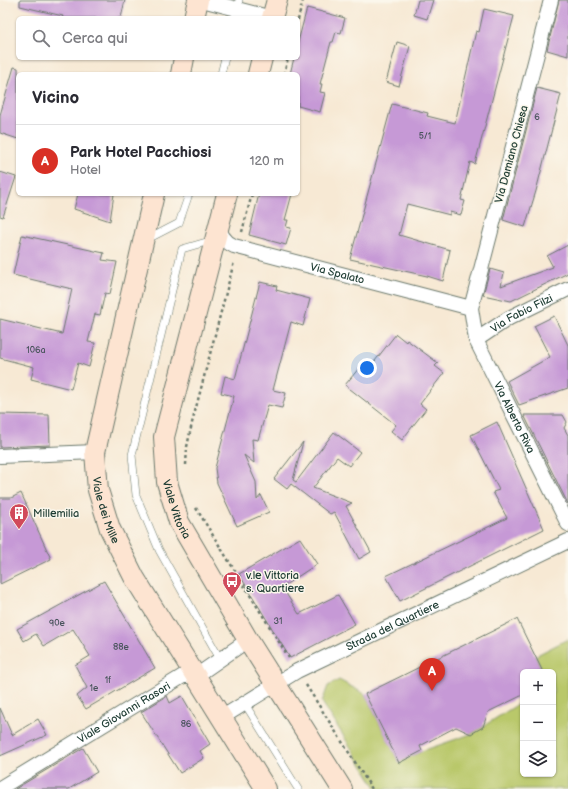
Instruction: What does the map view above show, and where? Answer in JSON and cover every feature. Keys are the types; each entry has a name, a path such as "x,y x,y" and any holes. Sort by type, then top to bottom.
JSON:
{"main road":[{"path":"194,16 198,0"},
{"path":"273,16 277,0"},
{"path":"181,72 184,60"},
{"path":"258,72 262,60"},
{"name":"Viale dei Mille","path":"154,196 95,452 98,490 110,529 134,578 266,789"},
{"name":"Viale Vittoria","path":"226,196 164,437 167,482 179,522 248,640 342,789"}],"street":[{"path":"202,0 264,16"},
{"name":"Via Damiano Chiesa","path":"471,308 551,0"},
{"name":"Via Spalato","path":"217,230 219,229 223,237 229,243 238,247 471,308"},
{"name":"Via Fabio Filzi","path":"476,340 509,318 568,289"},
{"name":"Via Alberto Riva","path":"471,308 476,340 568,524"},
{"path":"0,456 95,452"},
{"name":"Strada del Quartiere","path":"221,718 297,671 568,541"},
{"name":"Viale Giovanni Rasori","path":"0,788 182,676 196,676 248,640"}],"lane":[{"path":"222,72 224,60"},
{"path":"140,254 148,238 179,223 188,196"},
{"path":"217,230 182,249 132,455 136,495 159,550 220,659"},
{"path":"245,704 298,789"}],"path":[{"path":"299,16 303,0"},
{"path":"284,72 288,60"},
{"path":"186,469 187,447 192,424 251,196"},
{"path":"195,506 372,789"}],"green space":[{"path":"568,639 568,789 377,789 322,702 328,686 339,680 365,694 399,762 422,751 471,734 520,703 520,777 556,777 556,669 542,669 535,656"}],"building":[{"path":"20,0 125,0 121,16 63,16 20,6"},
{"path":"418,0 433,0 427,19 414,15"},
{"path":"559,0 568,0 568,56 547,50"},
{"path":"307,8 345,18 341,33 336,32 333,42 331,42 320,84 322,84 320,92 325,93 320,112 300,107 300,72 290,72 294,60 300,60 300,34"},
{"path":"484,9 514,16 475,164 470,162 461,200 465,201 461,215 450,212 450,215 407,204 399,235 450,250 443,281 350,259 392,104 428,113 427,116 455,123 476,31 479,32"},
{"path":"397,42 410,46 399,86 386,82"},
{"path":"14,67 18,68 18,72 16,72 16,138 0,133 0,115"},
{"path":"537,88 561,94 536,191 525,227 503,220"},
{"path":"0,172 16,177 3,217 0,216"},
{"path":"77,196 114,196 110,221 74,209"},
{"path":"259,196 291,196 285,220 288,220 286,227 291,228 286,245 249,235"},
{"path":"22,235 104,253 102,260 117,262 110,294 105,293 100,315 95,314 88,342 95,343 89,367 78,363 71,389 31,379 34,367 0,358 0,319 62,334 72,289 13,275"},
{"path":"568,245 568,273 511,301 483,295 490,269 504,273 501,286 553,267 547,256"},
{"path":"260,282 277,286 276,290 310,299 303,326 291,322 273,390 286,393 282,408 268,405 258,440 252,439 254,463 244,455 256,482 257,500 261,495 269,512 237,526 217,483 215,468 234,396 221,393 225,376 235,379"},
{"path":"554,316 568,345 568,388 519,405 507,381 550,357 534,326"},
{"path":"396,334 406,342 407,340 438,363 435,366 444,373 420,404 426,409 402,440 391,431 396,425 345,385 365,361 371,366"},
{"path":"0,414 49,415 50,445 0,447"},
{"path":"524,415 563,415 567,422 564,428 568,435 568,504"},
{"path":"497,422 544,529 400,601 386,576 507,518 493,492 499,490 471,435"},
{"path":"334,432 360,452 349,466 337,457 313,488 352,503 346,506 371,552 359,559 334,512 330,514 291,484 287,489 274,479 303,442 293,480 296,482"},
{"name":"Millemilia","path":"21,493 51,559 0,584 0,498 11,498"},
{"path":"300,538 317,564 282,587 299,614 338,595 355,624 290,658 239,574"},
{"path":"104,581 155,668 86,709 77,696 87,688 75,665 90,656 73,629 44,646 36,634 24,641 17,629"},
{"path":"517,619 542,669 520,669 520,696 488,712 483,727 471,734 456,727 420,746 422,751 399,763 365,694"},
{"path":"167,696 170,703 182,696 210,744 200,751 204,758 180,773 141,712"},
{"path":"0,708 12,735 38,719 47,735 0,756"},
{"path":"83,748 97,772 69,789 15,789"}],"place":[{"name":"Millemilia","path":"19,530"},
{"name":"v.le Vittoria s. Quartiere","path":"232,598"},
{"name":"Park Hotel Pacchiosi","path":"432,691"}]}
